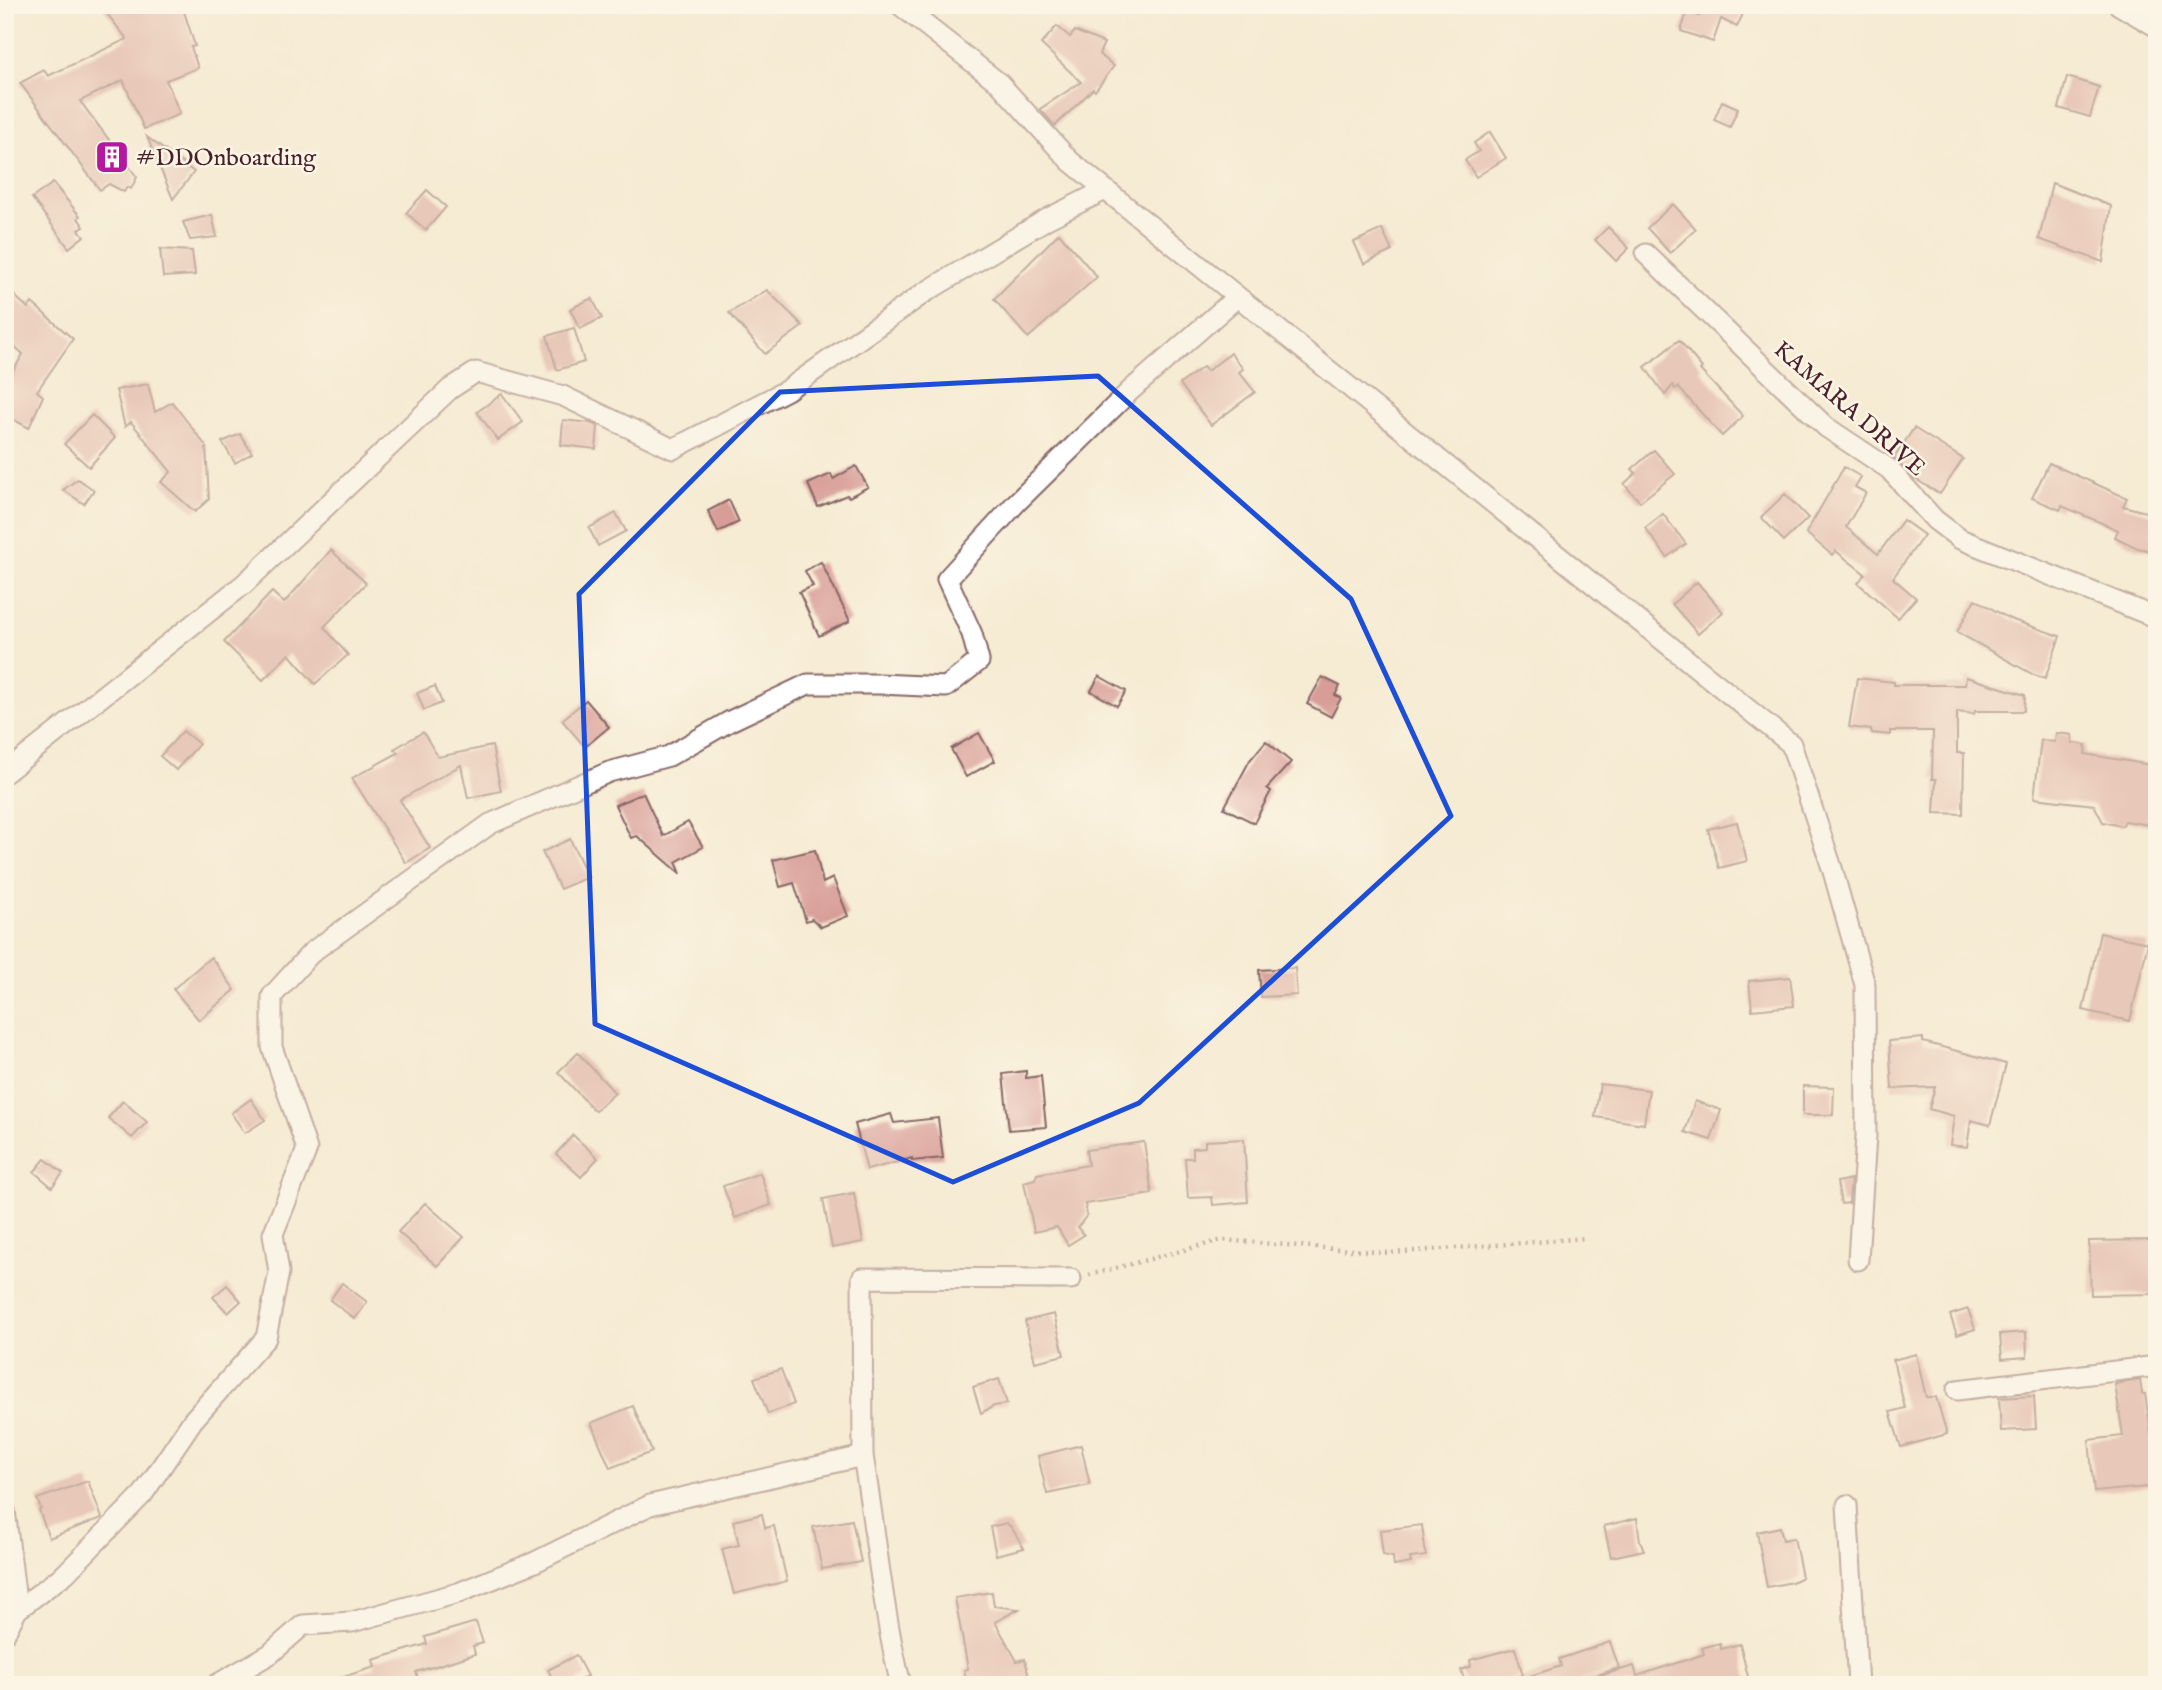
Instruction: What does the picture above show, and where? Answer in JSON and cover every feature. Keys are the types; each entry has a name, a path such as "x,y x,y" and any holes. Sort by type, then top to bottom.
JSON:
{"street":[{"path":"900,5 999,83 1070,161 1791,744 1832,868 1865,985 1866,1136 1858,1260"},
{"path":"2119,5 2157,27"},
{"path":"5,773 244,583 450,389 476,372 563,396 673,449 787,390 924,293 1047,219 1105,190"},
{"name":"KAMARA DRIVE","path":"1646,254 1826,427 1889,468 1935,520 1960,538 2157,618"},
{"path":"5,1633 17,1610 65,1574 143,1494 193,1420 266,1338 279,1272 273,1234 307,1149 272,1047 272,996 312,952 490,824 609,772 669,756 730,721 808,684 946,687 979,661 972,634 947,579 1017,502 1130,391 1237,297"},
{"path":"901,1685 888,1634 863,1455 862,1278 1071,1279"},
{"path":"1957,1390 2157,1366"},
{"path":"216,1685 270,1654 303,1625 352,1622 458,1593 535,1562 650,1505 863,1455"},
{"path":"1847,1506 1858,1685"},
{"path":"5,1510 17,1610"}],"path":[{"path":"1071,1279 1222,1240 1390,1253 1587,1238"}],"highlighted area":[{"path":"1098,376 1351,599 1451,816 1139,1103 953,1182 595,1024 579,594 780,392"}],"building":[{"path":"100,5 182,5 195,46 191,47 198,68 166,80 180,114 144,129 123,80 80,101 137,177 131,189 127,187 124,192 109,184 100,190 20,83 44,70 48,76 127,39"},
{"path":"1694,5 1747,5 1737,27 1721,19 1713,42 1681,31 1687,12 1699,16 1702,10"},
{"path":"1057,26 1070,37 1075,31 1104,43 1099,54 1114,66 1095,91 1093,89 1055,126 1040,109 1081,82 1041,44"},
{"path":"2067,77 2099,87 2090,117 2059,108"},
{"path":"1722,101 1738,108 1730,127 1714,120"},
{"path":"1490,132 1506,158 1476,177 1465,160 1479,151 1474,143"},
{"path":"147,137 194,172 173,199"},
{"path":"53,183 80,216 78,218 84,227 79,230 84,236 69,248 32,198"},
{"path":"2052,183 2111,206 2103,262 2039,239"},
{"path":"427,190 446,207 426,230 406,213"},
{"path":"1673,204 1696,229 1670,253 1647,228"},
{"path":"212,215 217,237 190,240 183,222"},
{"path":"1608,227 1629,248 1616,261 1595,240"},
{"path":"1382,229 1392,251 1364,264 1354,242"},
{"path":"1059,233 1097,277 1028,338 994,299"},
{"path":"160,249 192,251 195,275 163,277"},
{"path":"5,287 28,308 32,303 73,339 37,391 43,396 29,428 5,415 5,385 23,354 5,338"},
{"path":"767,290 803,326 765,354 729,313"},
{"path":"592,298 602,318 580,329 570,309"},
{"path":"574,328 584,362 557,370 547,336"},
{"path":"1679,340 1702,368 1700,370 1743,416 1722,436 1678,387 1675,389 1673,385 1665,395 1645,367"},
{"path":"1231,353 1243,369 1239,372 1255,392 1211,425 1180,384 1203,367 1207,371"},
{"path":"148,384 155,412 172,402 206,446 209,499 195,512 161,482 171,472 131,422 125,427 116,390"},
{"path":"502,394 523,422 498,440 477,412"},
{"path":"92,415 115,438 89,467 64,444"},
{"path":"563,420 598,426 596,449 561,445"},
{"path":"1914,428 1963,459 1940,494 1912,477 1894,458"},
{"path":"240,434 252,453 235,463 222,442"},
{"path":"1654,450 1675,474 1640,502 1624,484 1636,473 1632,469"},
{"path":"2049,463 2127,498 2123,506 2157,515 2157,552 2137,548 2115,537 2118,530 2062,506 2060,510 2032,498"},
{"path":"856,466 868,487 849,497 847,495 818,507 808,484 831,474 833,479"},
{"path":"1844,467 1861,477 1855,487 1866,493 1846,527 1878,554 1903,520 1924,535 1893,578 1916,598 1898,618 1858,583 1865,574 1836,551 1832,555 1806,533"},
{"path":"78,479 94,490 84,504 63,490"},
{"path":"1785,494 1808,518 1784,541 1761,517"},
{"path":"729,500 739,522 718,532 708,511"},
{"path":"616,513 626,531 598,546 589,528"},
{"path":"1663,514 1686,544 1667,557 1645,528"},
{"path":"331,550 366,583 324,627 348,655 315,684 289,654 263,680 224,642 272,592 284,603"},
{"path":"821,562 850,621 819,636 799,592 813,586 805,571"},
{"path":"1697,582 1723,612 1698,634 1672,604"},
{"path":"1975,599 2010,619 2060,636 2045,679 1957,632"},
{"path":"1099,676 1126,691 1117,706 1091,691"},
{"path":"1322,677 1340,686 1335,695 1341,698 1331,717 1307,704"},
{"path":"1966,677 2025,695 2024,711 1975,711 1974,714 1957,712 1957,753 1964,753 1963,814 1934,813 1936,779 1932,779 1933,731 1890,731 1890,735 1849,727 1857,678 1894,682 1894,685 1965,685"},
{"path":"435,686 442,703 424,710 417,693"},
{"path":"586,700 609,727 585,747 562,720"},
{"path":"183,731 199,744 176,770 160,756"},
{"path":"423,732 438,757 492,746 501,791 468,798 461,765 400,800 430,848 406,863 352,778 398,753 394,749"},
{"path":"979,733 995,761 966,777 951,749"},
{"path":"2056,733 2072,735 2072,743 2086,745 2085,754 2157,766 2153,794 2157,795 2155,826 2125,821 2122,826 2103,822 2094,805 2034,798 2041,740 2055,742"},
{"path":"1266,741 1291,762 1267,788 1271,791 1254,823 1224,808 1250,760"},
{"path":"643,793 663,836 688,822 703,847 676,862 681,874 637,836 631,838 615,805"},
{"path":"1737,822 1747,861 1719,868 1708,829"},
{"path":"570,839 588,877 560,889 542,852"},
{"path":"815,850 823,883 833,878 848,916 821,927 812,919 806,921 794,883 780,887 773,860"},
{"path":"2100,933 2148,943 2130,1021 2083,1010"},
{"path":"211,957 235,990 199,1020 173,989"},
{"path":"1295,968 1297,995 1261,997 1259,970"},
{"path":"1790,977 1794,1006 1752,1010 1749,981"},
{"path":"1923,1038 1923,1042 2006,1064 1990,1125 1971,1120 1967,1147 1950,1145 1954,1116 1929,1109 1935,1087 1892,1089 1889,1041"},
{"path":"578,1053 615,1093 595,1111 558,1072"},
{"path":"1026,1071 1026,1078 1041,1076 1046,1127 1009,1130 1003,1074"},
{"path":"1600,1084 1649,1090 1644,1124 1595,1117"},
{"path":"1803,1086 1834,1087 1833,1115 1803,1115"},
{"path":"251,1099 265,1120 245,1133 231,1113"},
{"path":"123,1101 147,1122 132,1138 108,1118"},
{"path":"1695,1101 1721,1110 1711,1140 1685,1132"},
{"path":"891,1114 894,1123 938,1118 943,1158 912,1161 912,1158 867,1170 855,1124"},
{"path":"573,1135 598,1158 581,1177 556,1154"},
{"path":"1244,1139 1248,1202 1213,1205 1212,1197 1188,1198 1185,1158 1193,1158 1193,1148 1205,1147 1205,1141"},
{"path":"1144,1142 1152,1194 1085,1204 1087,1215 1078,1227 1084,1235 1068,1245 1057,1227 1034,1232 1024,1182 1035,1179 1037,1174 1088,1165 1086,1150"},
{"path":"45,1159 63,1173 52,1187 34,1172"},
{"path":"760,1173 771,1205 735,1218 723,1186"},
{"path":"1851,1179 1849,1203 1841,1204 1837,1182"},
{"path":"854,1193 863,1242 832,1248 823,1199"},
{"path":"425,1203 464,1237 437,1266 398,1232"},
{"path":"2157,1240 2157,1294 2091,1295 2089,1241"},
{"path":"342,1283 367,1302 355,1319 330,1300"},
{"path":"227,1285 241,1301 228,1313 213,1297"},
{"path":"1968,1309 1975,1329 1957,1335 1950,1315"},
{"path":"1054,1314 1064,1355 1035,1362 1025,1321"},
{"path":"2026,1332 2027,1357 2002,1359 2000,1334"},
{"path":"1916,1354 1926,1397 1936,1397 1947,1434 1901,1447 1890,1412 1905,1408 1893,1360"},
{"path":"781,1369 794,1404 768,1414 754,1378"},
{"path":"999,1379 1007,1404 994,1406 981,1413 973,1387"},
{"path":"2140,1380 2142,1394 2145,1394 2151,1434 2157,1433 2157,1486 2094,1492 2089,1440 2123,1436 2115,1384"},
{"path":"2034,1396 2036,1429 2001,1431 1999,1398"},
{"path":"633,1406 652,1452 610,1468 591,1423"},
{"path":"1081,1445 1090,1485 1047,1494 1038,1456"},
{"path":"88,1481 102,1518 49,1538 37,1499"},
{"path":"762,1514 765,1528 774,1526 787,1581 734,1594 722,1549 739,1545 733,1521"},
{"path":"1637,1518 1640,1542 1644,1550 1611,1557 1604,1526"},
{"path":"852,1520 861,1562 822,1569 813,1527"},
{"path":"1006,1523 1024,1548 996,1555 990,1527"},
{"path":"1422,1525 1426,1556 1410,1558 1411,1563 1394,1566 1393,1557 1383,1555 1380,1530"},
{"path":"1780,1527 1783,1540 1794,1538 1802,1577 1767,1587 1757,1532"},
{"path":"992,1592 994,1606 1019,1609 995,1622 1017,1661 1025,1659 1029,1678 1000,1685 968,1685 964,1670 968,1669 955,1598"},
{"path":"476,1622 483,1643 473,1646 475,1654 416,1672 420,1685 334,1685 333,1680 375,1667 373,1660 427,1644 425,1637"},
{"path":"1610,1642 1619,1668 1581,1680 1582,1685 1515,1685 1514,1681 1561,1666 1559,1659"},
{"path":"1720,1643 1721,1649 1740,1644 1750,1685 1586,1685 1585,1680 1634,1666 1637,1676 1704,1654 1702,1648"},
{"path":"1515,1648 1523,1675 1497,1685 1466,1685 1461,1670 1471,1666 1470,1660"},
{"path":"576,1655 587,1676 570,1685 556,1685 548,1670"}],"place":[{"name":"#DDOnboarding","path":"112,157"}]}
